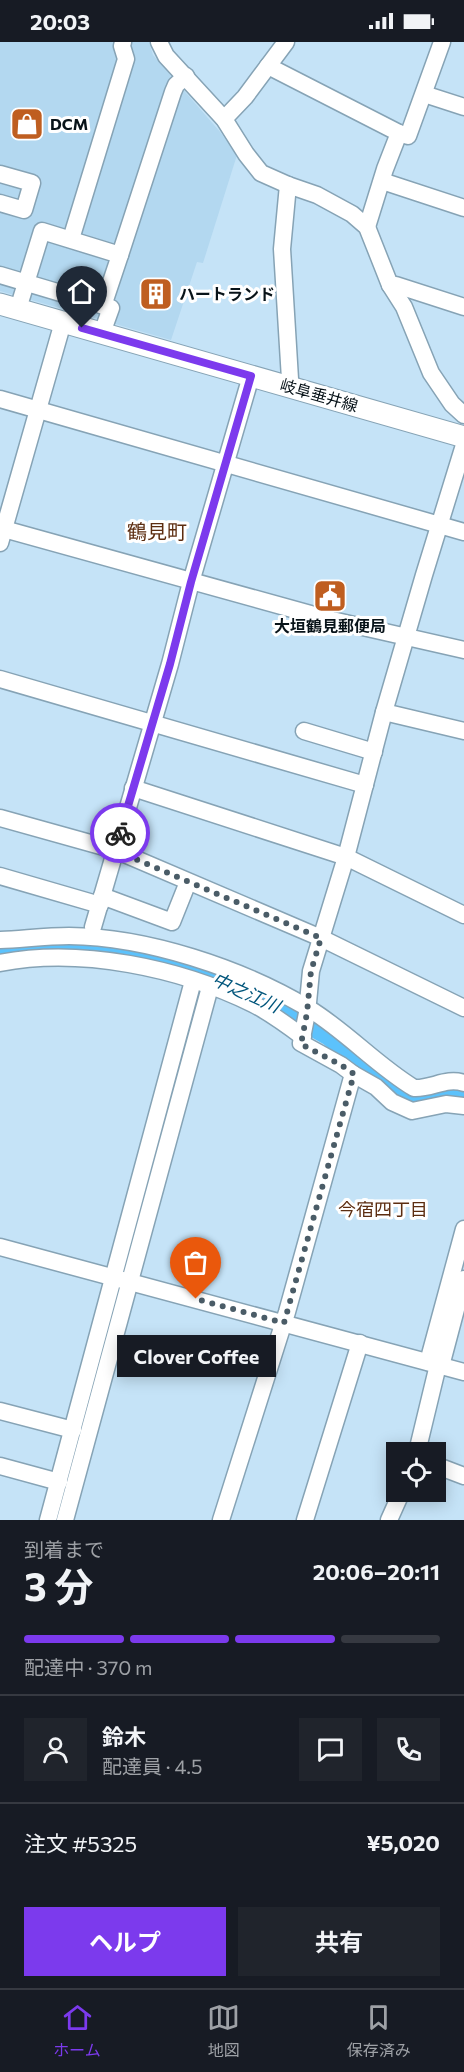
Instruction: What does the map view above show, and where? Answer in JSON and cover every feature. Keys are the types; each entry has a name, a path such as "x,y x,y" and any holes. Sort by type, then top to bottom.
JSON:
{"main road":[{"name":"岐阜垂井線","path":"9,306 464,437"}],"street":[{"path":"71,239 126,59 123,42"},
{"path":"159,42 166,56 224,119 246,154 261,172 317,195 352,214 368,227 390,285 404,307 431,373 452,404 464,415"},
{"path":"224,119 245,98 286,42"},
{"path":"268,66 408,136 442,42"},
{"path":"104,306 173,92 176,85 186,76"},
{"path":"424,94 464,107"},
{"path":"368,227 399,133"},
{"path":"0,174 32,183 24,210 0,203"},
{"path":"382,181 464,208"},
{"path":"288,185 282,249 290,379 288,386"},
{"path":"9,306 26,282 42,231 120,255"},
{"path":"0,275 111,308 102,333"},
{"path":"390,285 464,307"},
{"path":"63,322 1,533 407,638 464,650"},
{"path":"93,927 251,376"},
{"path":"0,399 464,532"},
{"path":"464,445 384,712 346,857 311,971 301,1044 341,1065 376,1087 392,1102 412,1111 446,1104 464,1106"},
{"path":"0,679 365,785"},
{"path":"384,712 464,731"},
{"path":"304,731 374,752"},
{"path":"133,788 346,857 464,915"},
{"path":"0,818 114,850 321,938 464,1008"},
{"path":"0,876 101,900 172,922 188,882"},
{"path":"0,940 69,936 120,940 161,948 239,974 307,1010 337,1028 414,1088 423,1089 455,1080 464,1083"},
{"path":"0,963 27,958 99,959 162,971 254,1005 304,1034"},
{"path":"48,1520 193,981"},
{"path":"65,1520 210,987"},
{"path":"221,1520 284,1323 354,1074"},
{"path":"419,1442 464,1229"},
{"path":"0,1247 464,1372"},
{"path":"436,1364 464,1279"},
{"path":"304,1520 360,1343"},
{"path":"0,1411 73,1430"},
{"path":"0,1466 59,1482"},
{"path":"446,1469 464,1476"},
{"path":"389,1520 397,1502"}],"shaded area":[{"path":"0,42 149,42 153,55 221,133 237,155 203,263 197,262 171,340 0,291"}],"waterway":[{"name":"中之江川","path":"0,949 57,946 136,954 168,962 255,993 329,1035 402,1097 419,1100 447,1092 464,1095"},
{"path":"164,1126 200,989"}],"way so far":[{"path":"120,833 114,850 321,938 309,981 307,1013 301,1044 354,1074 284,1323 196,1299"}],"place":[{"name":"DCM","path":"27,124"},
{"name":"ハートランド","path":"156,294"},
{"name":"大垣鶴見郵便局","path":"330,596"},
{"name":"Clover Coffee","path":"196,1299"}],"district":[{"name":"鶴見町","path":"157,532"},
{"name":"今宿四丁目","path":"383,1210"}],"route":[{"path":"82,328 251,376 120,833"}]}
